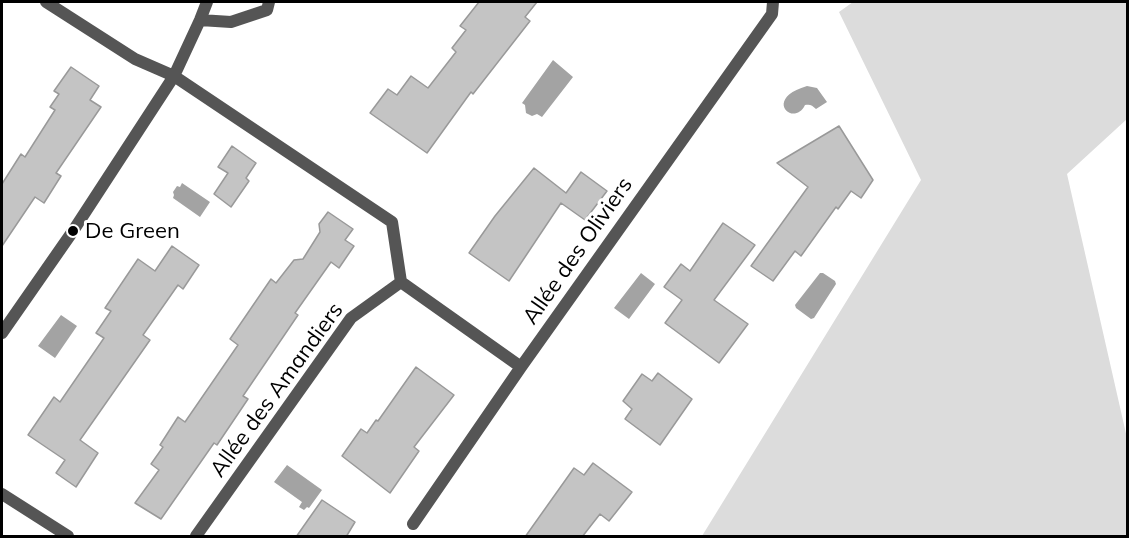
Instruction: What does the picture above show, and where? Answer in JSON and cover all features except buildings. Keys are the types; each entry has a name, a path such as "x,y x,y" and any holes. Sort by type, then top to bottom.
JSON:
{"street":[{"path":"46,2 135,60 174,76 392,222 401,282 522,367"},
{"path":"2,333 73,231 174,76 207,2"},
{"path":"200,20 231,22 267,10 269,2"},
{"name":"Allée des Oliviers","path":"413,524 772,14 772,2"},
{"name":"Allée des Amandiers","path":"196,537 351,318 401,282"},
{"path":"2,494 68,537"}],"shaded area":[{"path":"853,2 1127,2 1127,119 1067,174 1127,438 1127,536 702,536 921,180 839,12"},
{"path":"553,60 573,77 542,117 537,114 532,116 526,113 525,105 522,103"},
{"path":"807,86 817,88 827,102 816,109 811,105 805,105 794,114 789,113 784,104 786,98 794,91"},
{"path":"182,183 210,202 200,217 173,198 173,192"},
{"path":"641,273 655,284 629,319 614,308"},
{"path":"820,273 835,281 836,284 814,318 811,319 795,305"},
{"path":"61,315 77,326 55,358 38,346"},
{"path":"287,465 322,490 309,508 304,510 299,507 302,502 274,482"}],"place":[{"name":"De Green","path":"73,231"}]}
